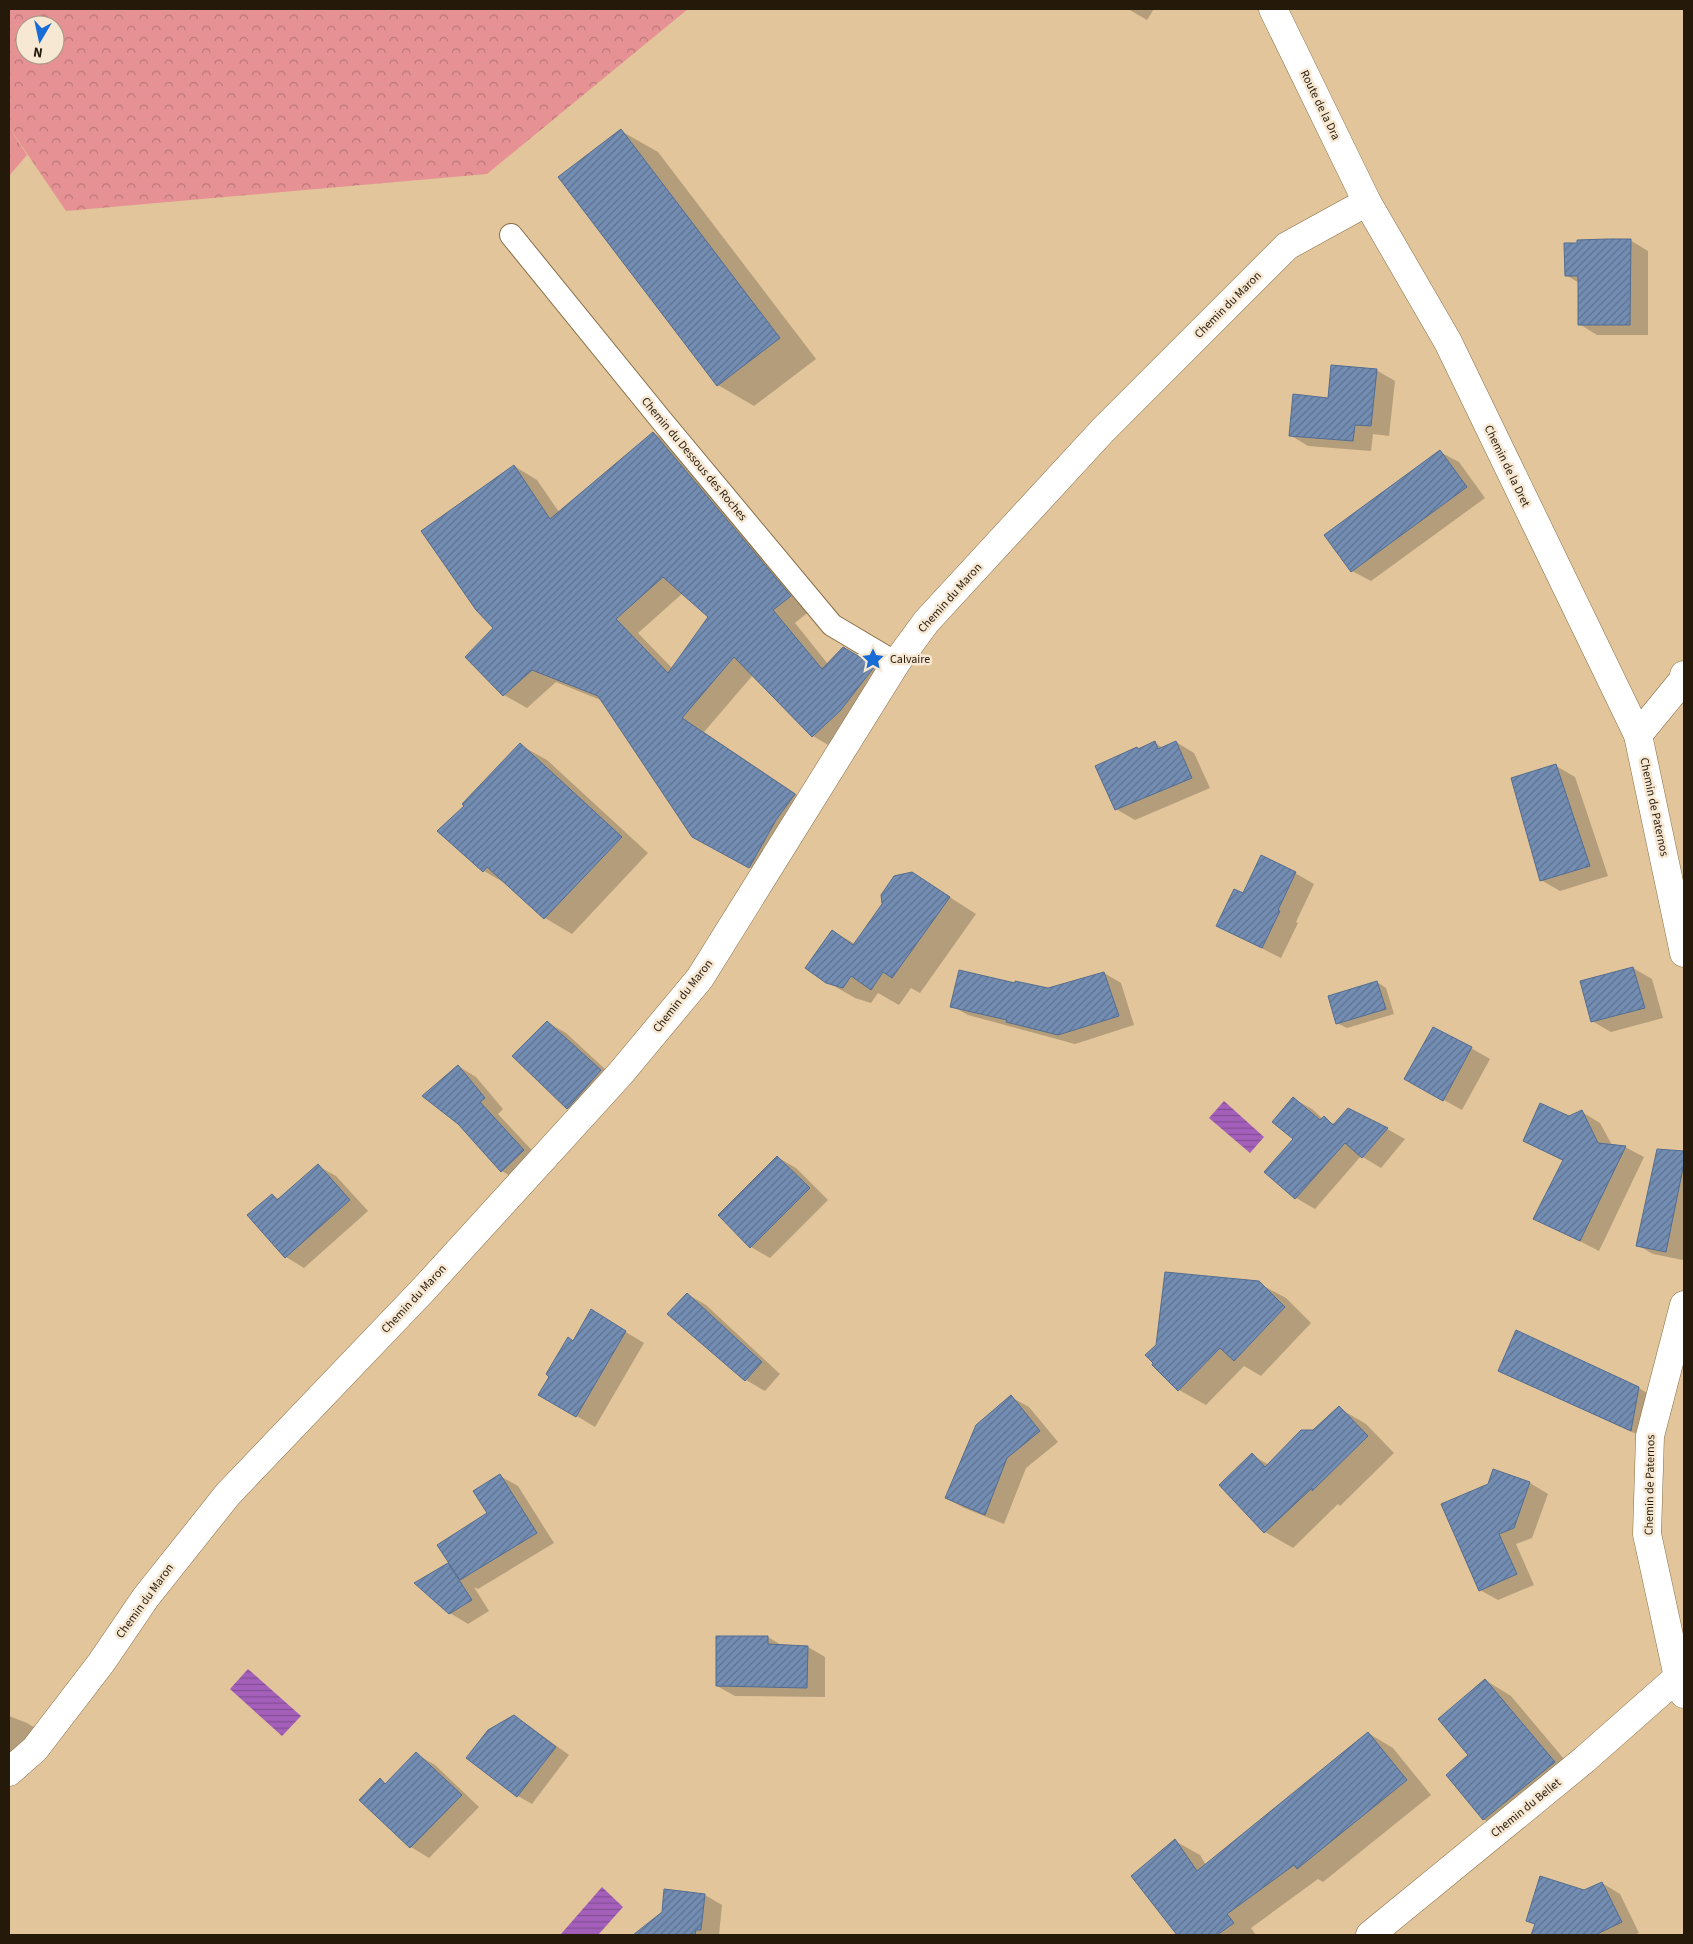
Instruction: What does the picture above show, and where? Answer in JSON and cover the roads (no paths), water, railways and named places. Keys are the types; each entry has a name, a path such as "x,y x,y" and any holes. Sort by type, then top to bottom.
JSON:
{"street":[{"name":"Route de la Dra","path":"1273,9 1367,202"},
{"name":"Chemin du Maron","path":"9,1772 35,1750 101,1663 146,1597 228,1494 431,1282 620,1074 700,978 896,663 926,622 1103,430 1287,246 1367,202"},
{"name":"Chemin de la Dret","path":"1367,202 1448,342 1638,735"},
{"path":"1638,735 1683,680 1684,675"},
{"name":"Chemin de Paternos","path":"1638,735 1684,953"},
{"name":"Chemin de Paternos","path":"1681,1686 1647,1534 1650,1436 1684,1305"},
{"name":"Chemin du Bellet","path":"1370,1935 1584,1760 1681,1686"}],"lane":[{"name":"Chemin du Dessous des Roches","path":"511,235 662,421 832,625 896,663"}],"place":[{"name":"Calvaire","path":"873,659"}]}
